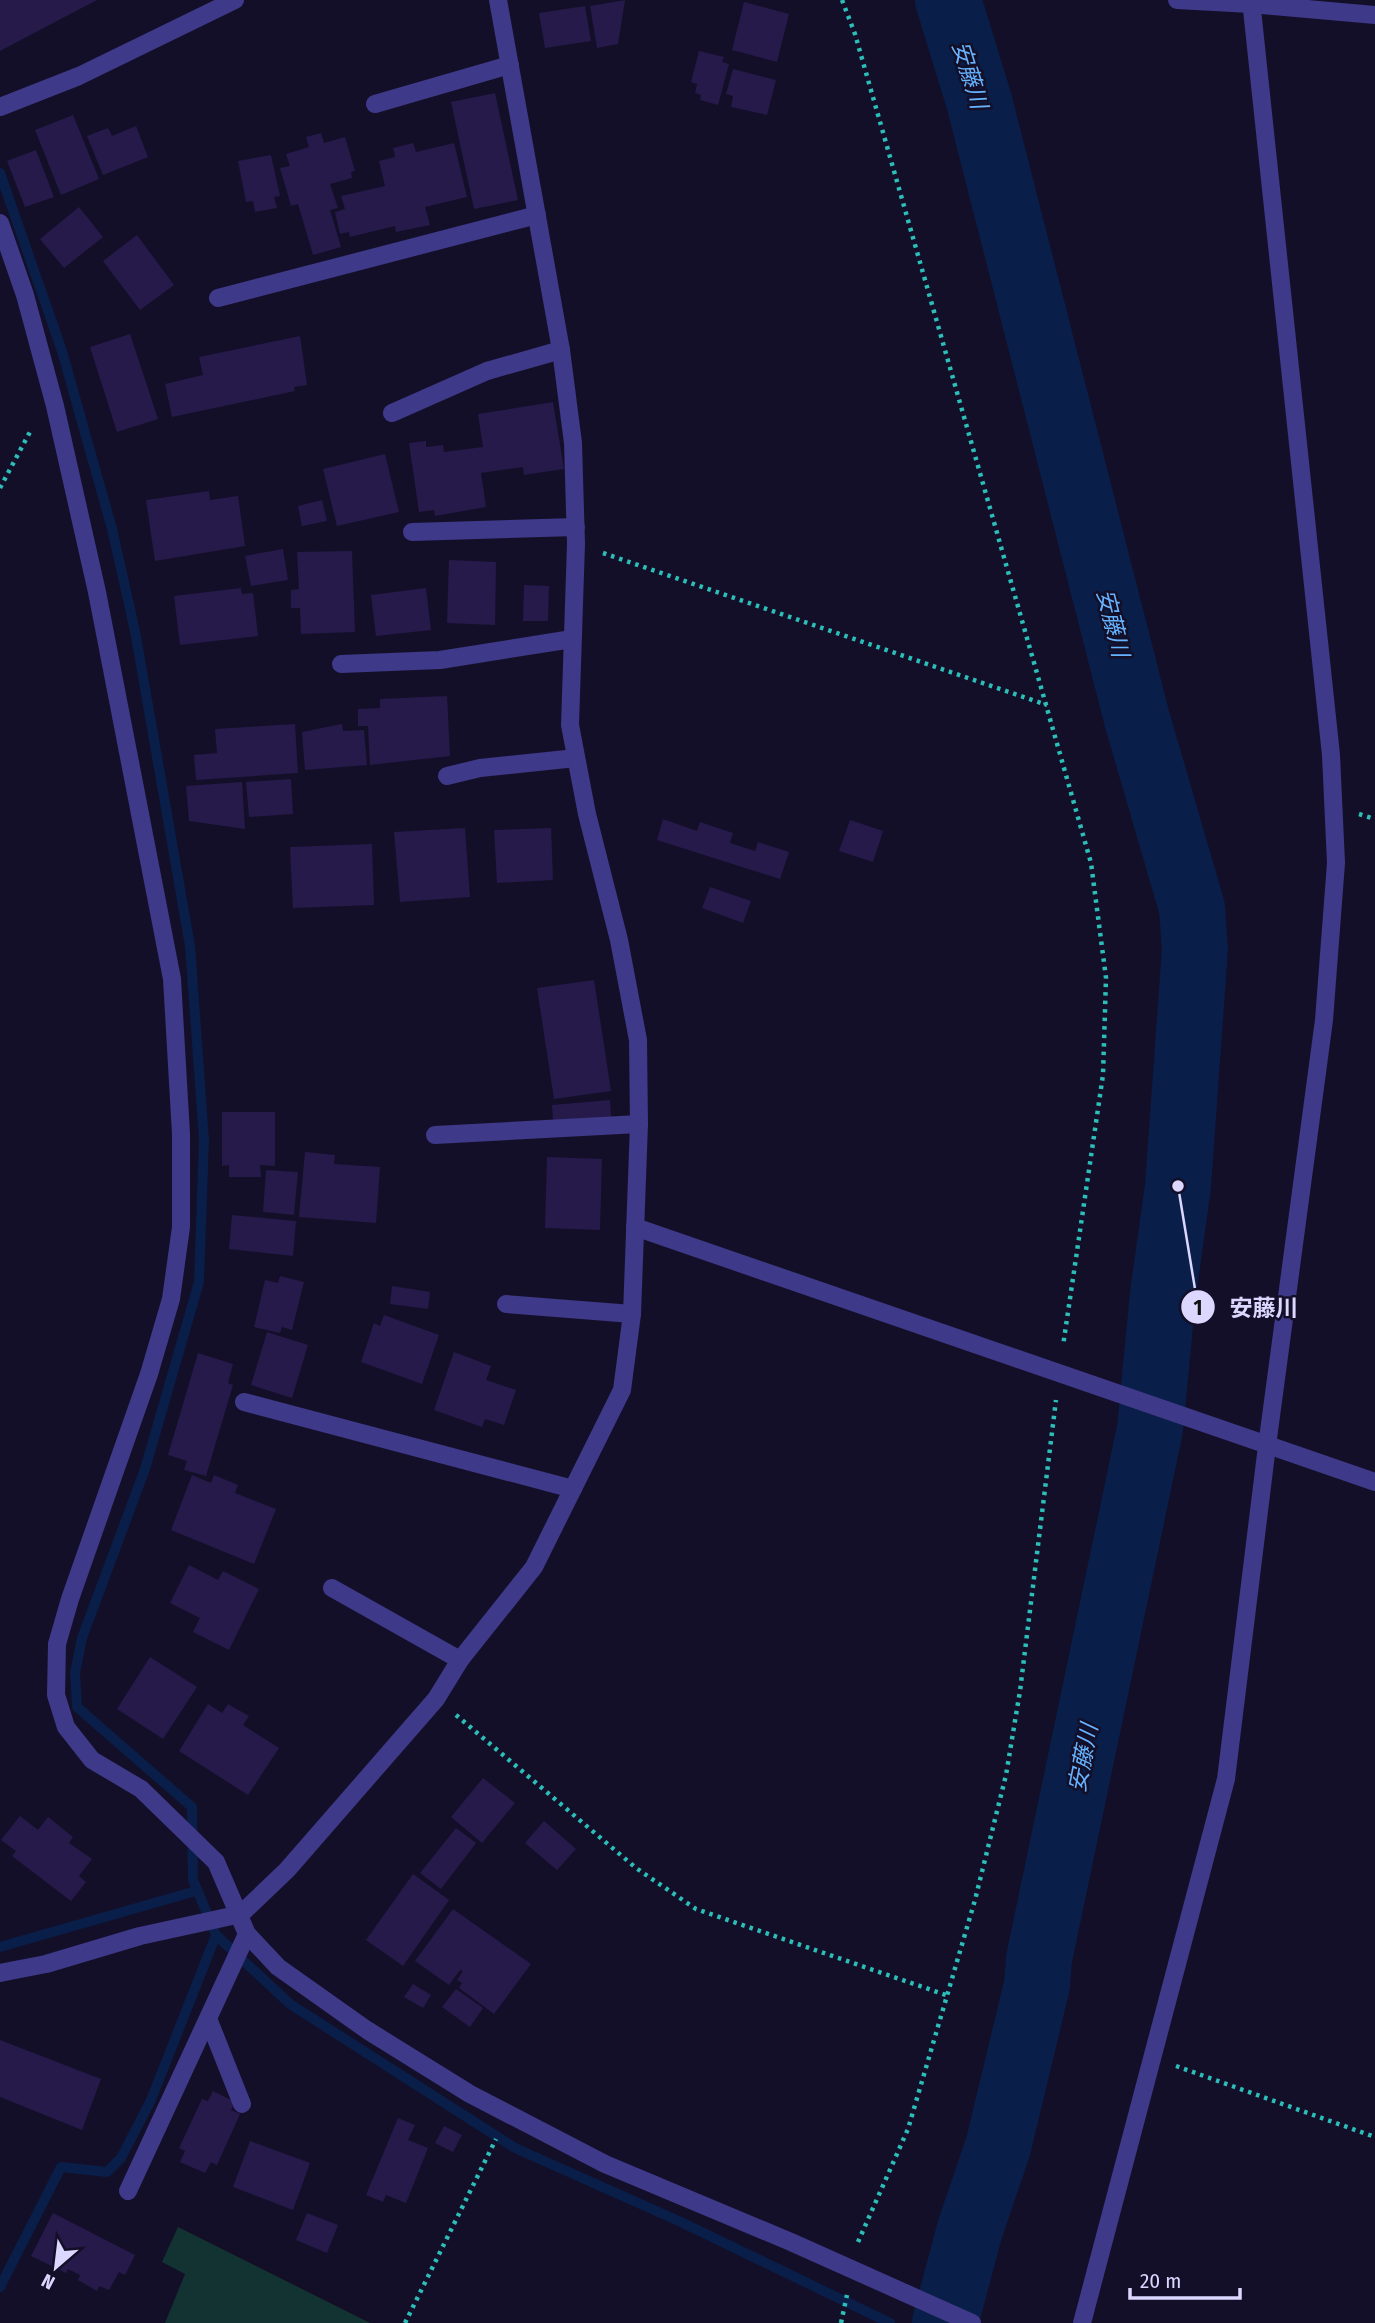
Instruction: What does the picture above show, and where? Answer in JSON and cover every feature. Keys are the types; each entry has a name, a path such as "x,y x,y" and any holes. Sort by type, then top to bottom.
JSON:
{"street":[{"path":"0,107 79,76 235,0"},
{"path":"0,1973 47,1964 140,1936 241,1914 287,1870 436,1699 460,1660 534,1567 622,1390 632,1314 639,1124 638,1040 620,940 587,814 570,725 576,535 573,443 561,350 498,0"},
{"path":"1177,0 1251,2 1375,15"},
{"path":"1082,2323 1226,1779 1266,1446 1324,1020 1336,863 1331,755 1251,2"},
{"path":"375,104 510,65"},
{"path":"218,298 537,215"},
{"path":"0,223 25,295 55,406 97,592 172,979 181,1227 171,1298 149,1374 70,1599 57,1644 56,1695 66,1727 93,1760 141,1789 216,1862 241,1914 247,1934 278,1967 367,2030 508,2114 605,2164 853,2269 972,2323"},
{"path":"392,413 487,372 561,350"},
{"path":"412,532 576,535"},
{"path":"341,664 440,660 572,639"},
{"path":"447,776 480,768 576,758"},
{"path":"435,1135 639,1124"},
{"path":"635,1227 1375,1482"},
{"path":"506,1304 632,1314"},
{"path":"244,1402 573,1489"},
{"path":"332,1588 460,1660"},
{"path":"128,2191 247,1934"},
{"path":"209,2021 242,2104"}],"path":[{"path":"841,2323 859,2236 908,2129 975,1900 1006,1775 1066,1375 1103,1075 1106,978 1091,863 855,34 842,0"},
{"path":"0,488 35,423 55,406"},
{"path":"576,535 1047,705"},
{"path":"436,1699 636,1868 696,1909 946,1995"},
{"path":"1152,2057 1375,2137"},
{"path":"405,2323 508,2114"}],"green space":[{"path":"178,2227 370,2323 165,2323 185,2274 162,2262"}],"building":[{"path":"0,0 97,0 0,51"},
{"path":"625,0 618,44 597,48 590,6"},
{"path":"744,2 789,14 777,62 732,50"},
{"path":"585,6 591,41 545,48 539,13"},
{"path":"699,51 724,57 722,62 729,64 718,105 700,100 701,95 695,93 697,84 691,82"},
{"path":"733,69 776,80 767,115 731,107 733,96 726,94"},
{"path":"495,93 518,200 474,209 451,102"},
{"path":"73,115 99,179 61,195 35,130"},
{"path":"136,126 148,157 103,175 87,136 108,128 112,136"},
{"path":"321,133 324,143 345,137 355,171 351,172 352,178 330,184 338,208 330,210 341,247 313,255 298,204 291,206 280,168 290,166 286,154 309,147 306,137"},
{"path":"413,143 416,152 454,143 467,197 425,207 430,225 396,232 395,226 350,237 349,232 340,234 335,212 345,209 341,196 385,186 379,161 395,157 393,148"},
{"path":"36,150 54,197 25,207 7,161"},
{"path":"271,155 280,196 274,197 277,208 255,212 253,201 246,202 238,161"},
{"path":"79,207 103,237 64,268 40,239"},
{"path":"137,235 174,285 140,310 103,261"},
{"path":"130,334 158,419 117,432 90,347"},
{"path":"300,336 307,385 294,387 295,391 172,417 165,384 203,375 199,357"},
{"path":"553,402 564,469 524,475 523,467 481,473 486,507 435,516 434,510 419,512 409,443 426,441 426,447 443,445 444,452 483,447 478,414"},
{"path":"385,454 399,512 337,526 323,469"},
{"path":"209,491 210,500 238,496 245,546 155,561 146,500"},
{"path":"322,500 327,521 302,526 298,506"},
{"path":"283,549 288,580 251,586 245,556"},
{"path":"352,551 355,632 301,634 300,608 291,608 291,590 299,589 297,552"},
{"path":"449,560 496,562 495,625 447,623"},
{"path":"524,585 549,586 548,621 523,621"},
{"path":"241,588 242,594 253,593 258,636 180,645 174,596"},
{"path":"426,588 431,630 376,636 371,595"},
{"path":"447,696 450,756 370,765 368,726 358,726 358,709 380,708 380,699"},
{"path":"295,724 298,773 196,780 194,755 217,753 215,729"},
{"path":"342,724 343,731 364,730 367,765 305,770 302,732"},
{"path":"291,779 293,814 249,817 246,782"},
{"path":"242,782 245,829 189,821 186,786"},
{"path":"663,819 697,831 700,822 733,833 730,843 755,851 758,842 789,852 780,879 657,840"},
{"path":"850,820 883,831 873,862 839,851"},
{"path":"465,828 470,897 400,902 394,832"},
{"path":"551,828 553,880 497,883 494,830"},
{"path":"372,844 374,905 293,908 290,847"},
{"path":"710,887 751,901 743,923 702,908"},
{"path":"594,980 611,1091 554,1099 537,988"},
{"path":"610,1100 611,1117 553,1121 552,1105"},
{"path":"222,1112 275,1112 275,1166 260,1165 261,1177 229,1177 229,1165 222,1166"},
{"path":"305,1152 335,1155 334,1164 380,1167 376,1223 299,1217"},
{"path":"547,1157 602,1159 600,1230 545,1228"},
{"path":"266,1170 298,1172 294,1215 263,1212"},
{"path":"232,1215 296,1221 293,1256 229,1249"},
{"path":"280,1276 304,1282 292,1330 282,1327 280,1333 254,1327 265,1280 278,1283"},
{"path":"392,1286 430,1292 428,1309 390,1304"},
{"path":"384,1315 439,1335 422,1384 361,1362 374,1323 380,1326"},
{"path":"267,1332 308,1345 292,1398 251,1385"},
{"path":"454,1352 491,1366 486,1380 516,1390 504,1425 485,1419 482,1427 434,1410"},
{"path":"198,1353 233,1364 228,1383 233,1385 206,1476 184,1470 187,1461 168,1455"},
{"path":"192,1475 211,1483 214,1475 238,1485 235,1493 276,1509 254,1564 171,1530"},
{"path":"189,1565 218,1580 223,1571 259,1589 229,1650 193,1632 200,1618 170,1603"},
{"path":"150,1657 197,1687 163,1739 117,1709"},
{"path":"208,1704 222,1713 228,1704 249,1716 243,1725 279,1748 248,1795 179,1751"},
{"path":"483,1778 515,1803 482,1843 451,1817"},
{"path":"20,1816 38,1830 48,1817 73,1837 69,1843 92,1859 79,1876 86,1882 71,1901 12,1856 16,1851 1,1840"},
{"path":"544,1821 576,1849 557,1870 525,1843"},
{"path":"456,1828 476,1843 441,1889 420,1873"},
{"path":"413,1874 449,1900 403,1966 366,1940"},
{"path":"453,1909 531,1964 494,2014 459,1988 462,1983 457,1980 463,1971 460,1970 449,1985 415,1961"},
{"path":"413,1984 431,1995 423,2008 404,1997"},
{"path":"456,1989 483,2008 470,2027 442,2007"},
{"path":"0,2040 101,2079 82,2130 0,2097"},
{"path":"213,2091 235,2102 231,2110 240,2114 217,2165 211,2162 205,2173 180,2162 185,2151 179,2148 202,2099 208,2101"},
{"path":"398,2118 415,2125 408,2140 428,2148 406,2203 386,2195 383,2202 366,2195"},
{"path":"444,2126 462,2135 453,2152 435,2143"},
{"path":"250,2141 310,2163 293,2210 233,2187"},
{"path":"53,2213 135,2255 125,2275 119,2272 109,2290 99,2286 97,2291 78,2280 80,2275 68,2269 66,2273 31,2256"},
{"path":"307,2213 338,2225 327,2253 296,2240"}],"waterway":[{"name":"安藤川","path":"945,2323 970,2229 998,2147 1037,1985 1039,1959 1150,1429 1163,1294 1178,1186 1195,949 1192,908 1137,719 979,101 948,0"},
{"path":"0,173 62,351 112,529 135,631 190,946 204,1140 199,1282 145,1469 82,1638 75,1673 77,1707 192,1807 193,1880 216,1935 290,2004 515,2148 681,2222 890,2323"},
{"path":"0,1947 196,1891"},
{"path":"0,2287 61,2167 107,2172 121,2158 151,2100 216,1935"}],"place":[{"name":"安藤川","path":"1178,1186"}]}
